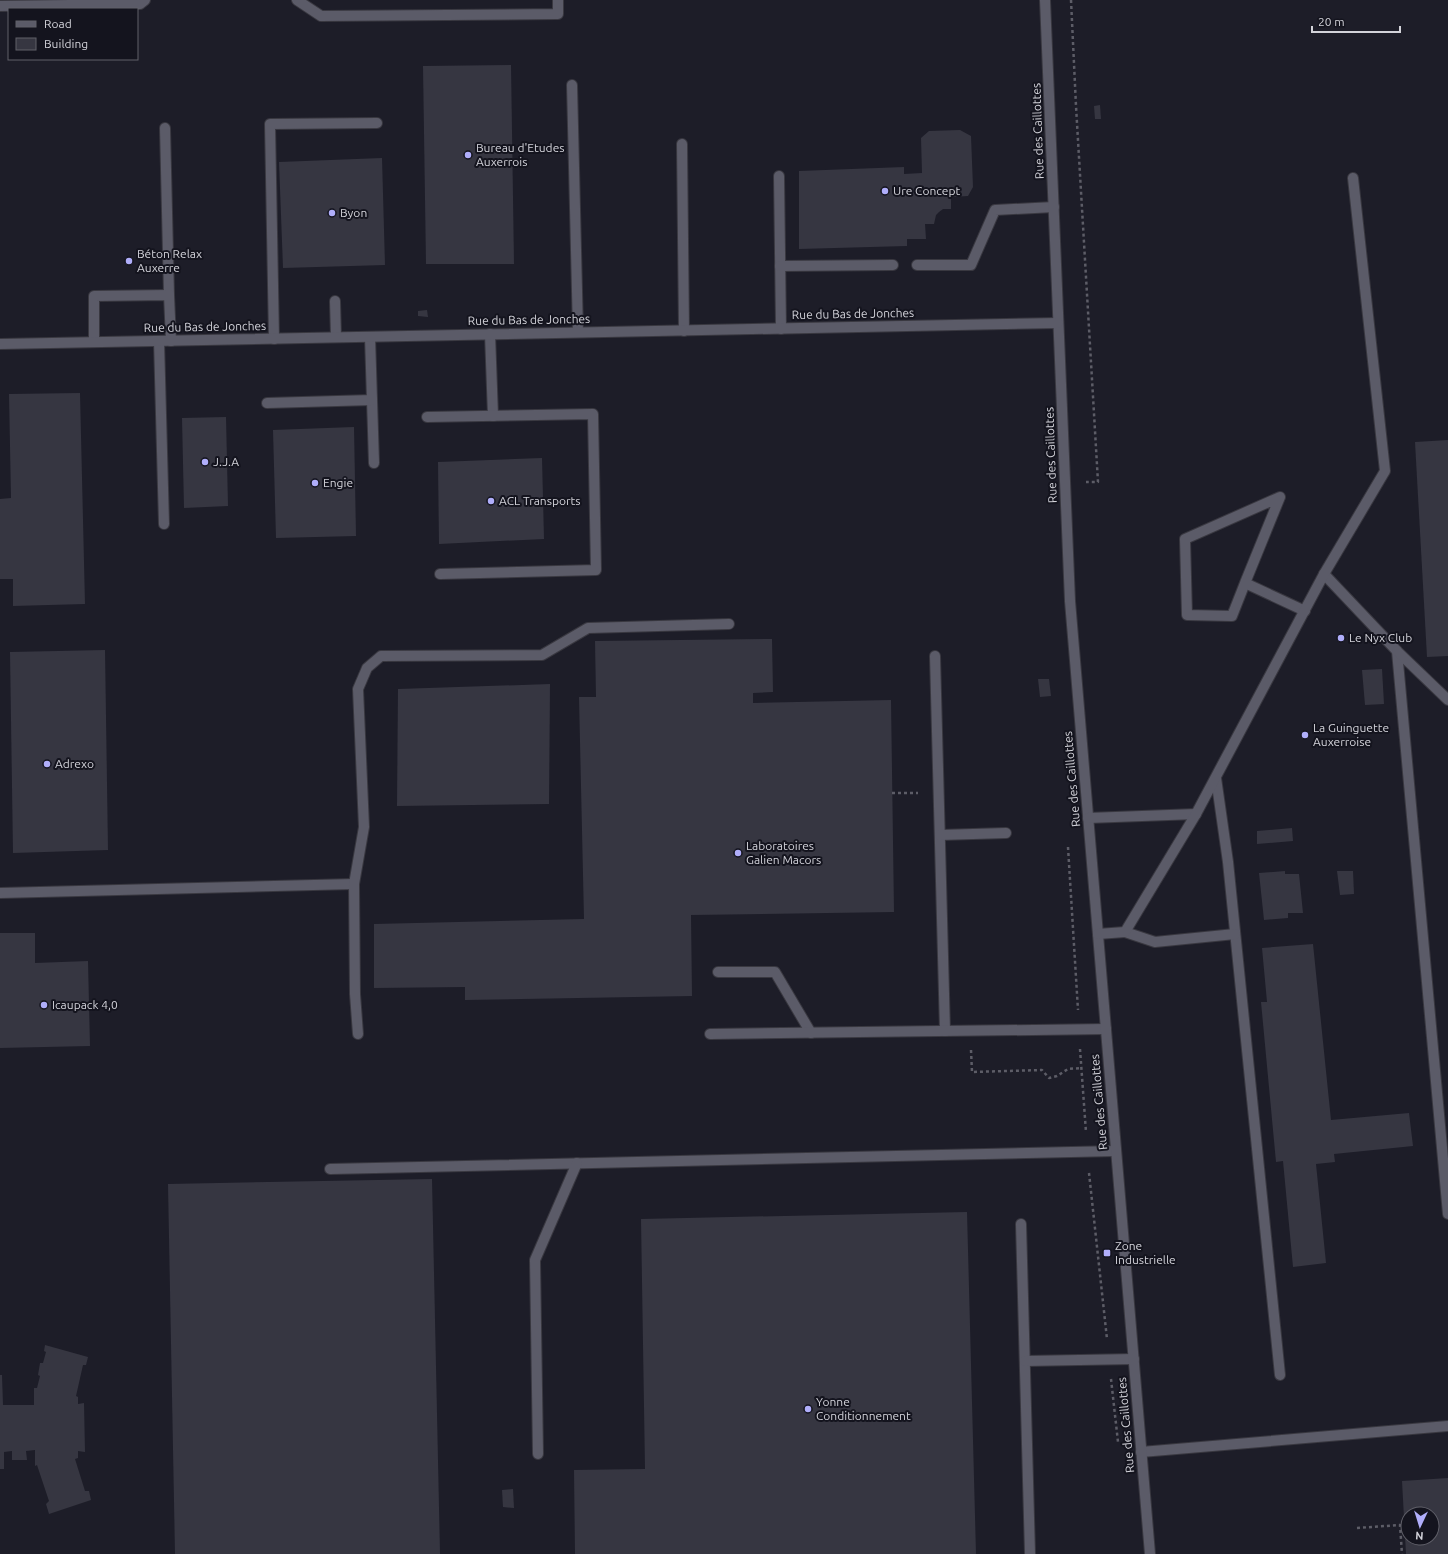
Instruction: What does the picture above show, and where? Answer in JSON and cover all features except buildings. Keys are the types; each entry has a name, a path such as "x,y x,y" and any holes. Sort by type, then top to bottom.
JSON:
{"street":[{"path":"0,6 140,4 145,0"},
{"path":"297,0 321,16 329,16 558,14 558,0"},
{"name":"Rue des Caillottes","path":"1045,0 1070,601 1150,1554"},
{"path":"572,84 578,332"},
{"path":"274,339 270,124 377,123"},
{"path":"165,128 171,341"},
{"path":"682,144 684,331"},
{"path":"779,176 781,328"},
{"path":"1125,932 1196,814 1324,574 1385,471 1354,178"},
{"path":"917,266 971,265 995,210 1054,207"},
{"path":"780,266 893,265"},
{"path":"94,342 94,296 169,295"},
{"path":"335,301 336,337"},
{"name":"Rue du Bas de Jonches","path":"0,344 1058,323"},
{"path":"490,334 493,416"},
{"path":"370,337 374,463"},
{"path":"159,341 164,524"},
{"path":"267,403 372,400"},
{"path":"427,417 593,414 596,570 440,574"},
{"path":"1280,497 1245,583 1232,616 1187,615 1185,539 1280,497"},
{"path":"1324,574 1397,651 1448,700"},
{"path":"1245,583 1305,611"},
{"path":"358,1034 355,994 354,884 364,827 358,689 367,668 381,656 542,656 588,628 729,624"},
{"path":"1397,651 1448,1214"},
{"path":"935,656 945,1031"},
{"path":"1216,778 1228,862 1280,1375"},
{"path":"1088,818 1196,814"},
{"path":"940,835 1006,833"},
{"path":"0,893 354,884"},
{"path":"1098,934 1125,932 1155,942 1235,934"},
{"path":"718,972 775,972 811,1033"},
{"path":"710,1034 1106,1029"},
{"path":"330,1169 1116,1151"},
{"path":"538,1454 535,1260 577,1163"},
{"path":"1021,1224 1030,1554"},
{"path":"1024,1361 1134,1359"},
{"path":"1141,1452 1448,1426"}],"path":[{"path":"892,793 938,793"},
{"path":"971,1049 972,1072 1042,1070 1049,1078 1057,1076 1068,1069 1081,1068"},
{"path":"1357,1528 1400,1525 1402,1554"}],"place":[{"name":"Bureau d'Etudes Auxerrois","path":"468,155"},
{"name":"Ure Concept","path":"885,191"},
{"name":"Byon","path":"332,213"},
{"name":"Béton Relax Auxerre","path":"129,261"},
{"name":"J.J.A","path":"205,462"},
{"name":"Engie","path":"315,483"},
{"name":"ACL Transports","path":"491,501"},
{"name":"Le Nyx Club","path":"1341,638"},
{"name":"La Guinguette Auxerroise","path":"1305,735"},
{"name":"Adrexo","path":"47,764"},
{"name":"Laboratoires Galien Macors","path":"738,853"},
{"name":"Icaupack 4,0","path":"44,1005"},
{"name":"Zone Industrielle","path":"1107,1253"},
{"name":"Yonne Conditionnement","path":"808,1409"}]}
